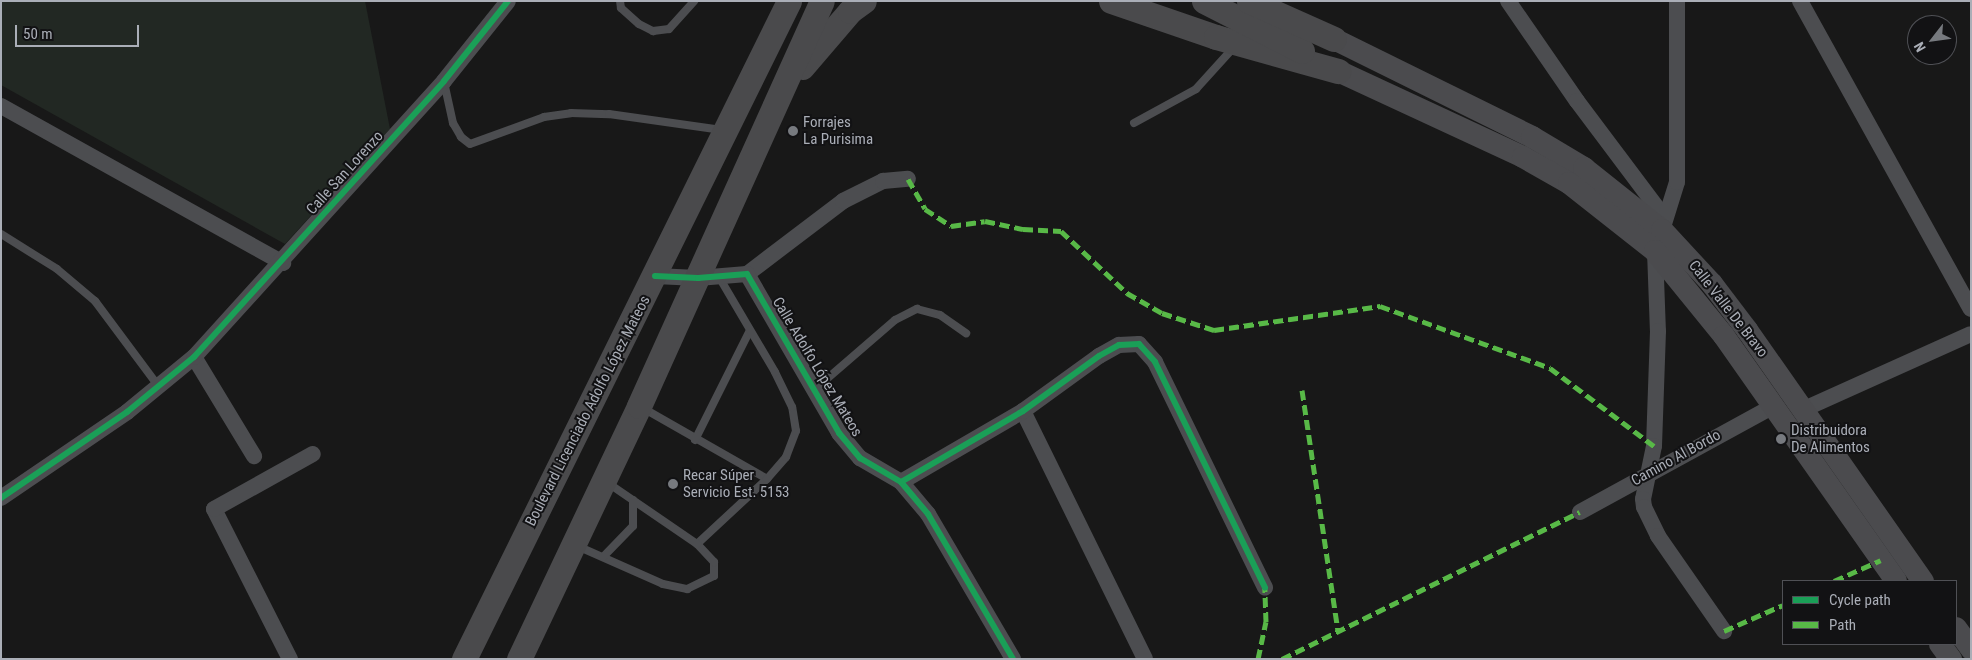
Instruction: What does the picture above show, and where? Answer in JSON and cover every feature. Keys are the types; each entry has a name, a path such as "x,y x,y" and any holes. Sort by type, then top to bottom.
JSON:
{"main road":[{"name":"Boulevard Licenciado Adolfo López Mateos","path":"464,659 727,131 789,1"},
{"path":"519,659 639,406 708,277 780,94 822,1"},
{"path":"780,94 826,37 850,11 864,1"},
{"path":"1111,1 1238,43 1338,71"},
{"path":"1204,1 1275,35 1338,71"},
{"path":"1249,1 1334,39"},
{"path":"1284,1 1334,39"},
{"name":"Calle Valle De Bravo","path":"1334,39 1532,137 1584,168 1661,233 1712,284 1922,580"},
{"name":"Calle Valle De Bravo","path":"1338,71 1531,161 1661,233 1691,293 1774,406 1895,580"},
{"path":"1957,629 1971,649"},
{"path":"1941,645 1951,659"}],"street":[{"name":"Calle San Lorenzo","path":"2,496 159,387 194,357 283,262 444,81 508,1"},
{"path":"1508,1 1588,116 1661,233"},
{"path":"1677,1 1676,182 1661,233 1654,446 1643,499 1648,519 1724,632"},
{"path":"1800,1 1971,310"},
{"path":"1,106 283,262"},
{"path":"655,276 708,277 747,274 843,201 883,181 908,179"},
{"name":"Calle Adolfo López Mateos","path":"747,274 839,433 860,458 901,482 946,542 1013,659"},
{"path":"1802,410 1971,334"},
{"path":"901,482 1023,411 1100,356 1119,345 1130,343 1147,349 1265,588"},
{"path":"194,357 254,456"},
{"name":"Camino Al Bordo","path":"1580,512 1650,471 1774,406"},
{"path":"1023,411 1145,659"},
{"path":"290,659 214,509 313,454"}],"lane":[{"path":"620,1 621,8 639,24 653,31 669,29 694,1"},
{"path":"1134,123 1196,89 1238,43"},
{"path":"444,81 453,122 461,137 470,144 544,117 571,113 609,114 727,131"},
{"path":"1,234 57,269 95,301 159,387"},
{"path":"697,544 767,479 786,456 796,431 792,407 749,332 708,277"},
{"path":"814,390 895,320 917,309 940,315 966,333"},
{"path":"695,440 749,332"},
{"path":"639,406 695,440 767,479"},
{"path":"574,544 663,584 687,589 706,582 716,570 714,562 697,544 604,480"},
{"path":"603,557 633,526 633,500"}],"shaded area":[{"path":"1,1 365,1 390,129 285,244 1,85"}],"marked path":[{"path":"908,179 925,209 951,226 985,221 1023,229 1061,231 1127,293 1162,313 1214,330 1380,306 1550,368 1654,446"},
{"path":"1302,390 1338,630"},
{"path":"1282,659 1580,512"},
{"path":"1836,580 1881,560"},
{"path":"1258,659 1266,622 1265,588"},
{"path":"1724,631 1782,605"}],"cycle path":[{"path":"1,498 127,412 194,357 444,81 508,1"},
{"path":"655,276 698,278 747,274 839,433 860,458 901,482 928,514 1013,659"},
{"path":"901,482 1023,411 1099,356 1119,345 1139,344 1155,362 1265,588"}],"place":[{"name":"Forrajes La Purisima","path":"793,131"},
{"name":"Distribuidora De Alimentos","path":"1781,439"},
{"name":"Recar Súper Servicio Est. 5153","path":"673,484"}]}
